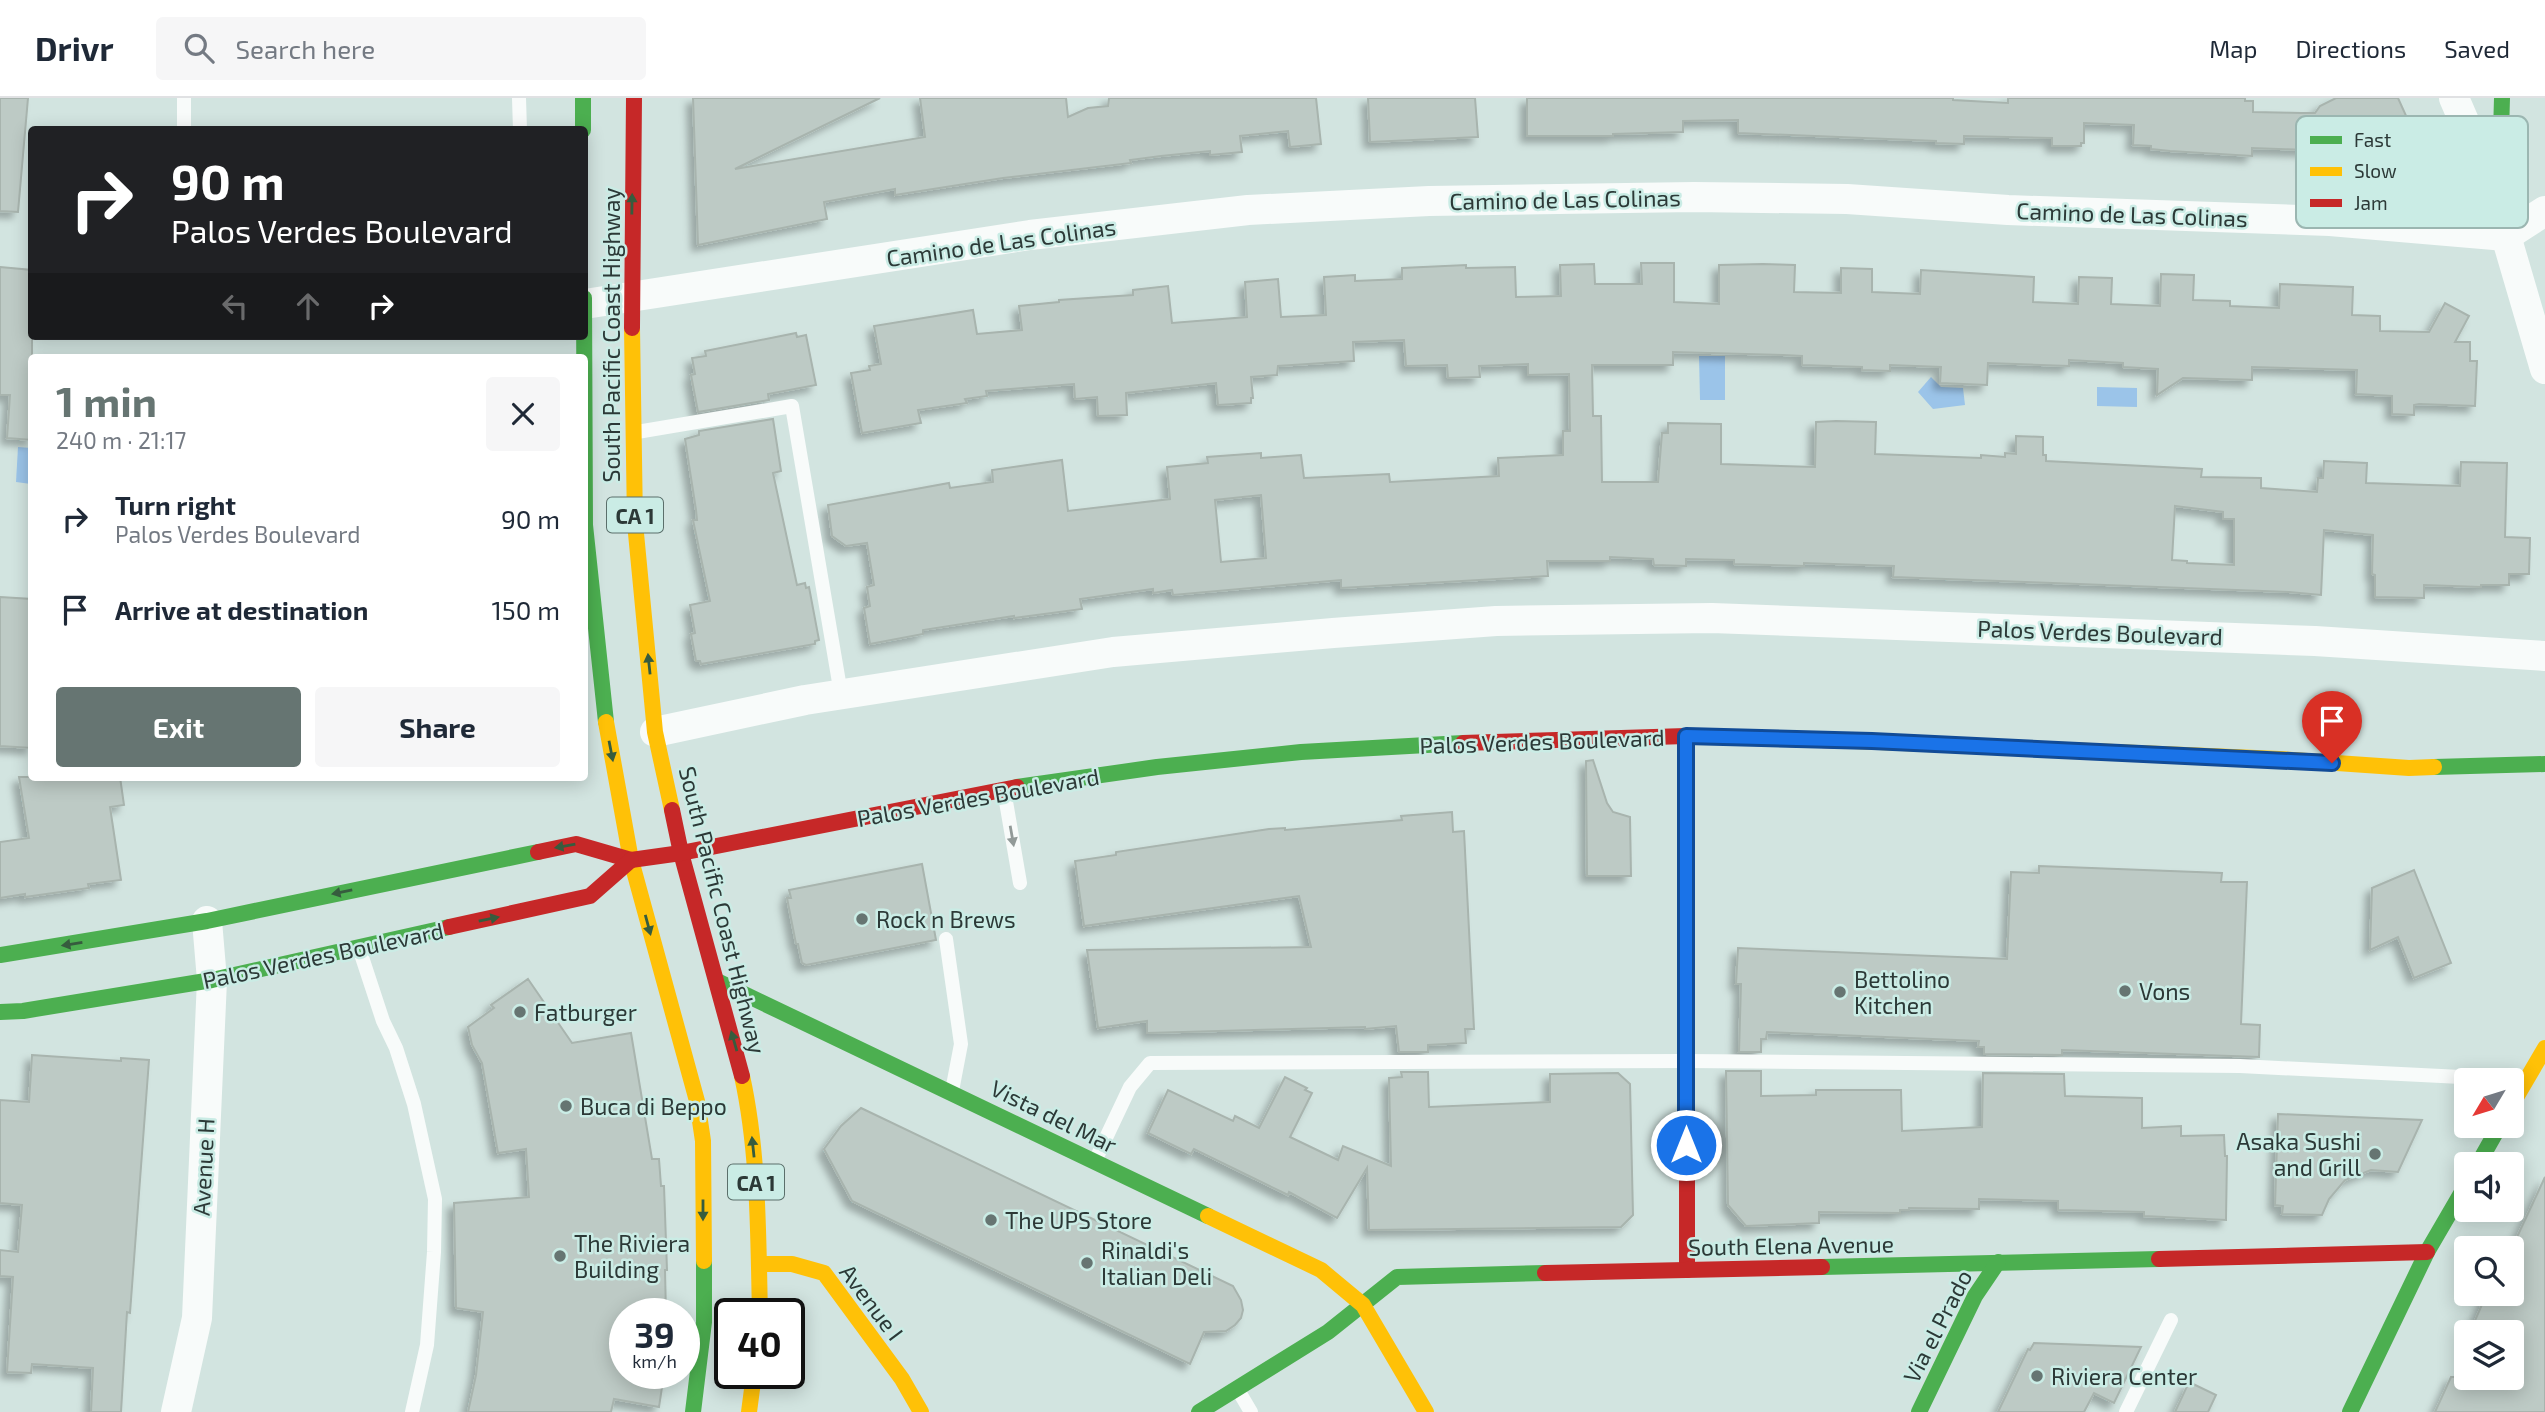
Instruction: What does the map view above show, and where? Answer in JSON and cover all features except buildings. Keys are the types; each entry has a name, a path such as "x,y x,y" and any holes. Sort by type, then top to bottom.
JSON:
{"main road":[{"path":"582,126 583,98"},
{"name":"South Pacific Coast Highway","path":"634,98 631,297 635,523 656,732 681,853 737,1051 748,1101 757,1201 760,1298"},
{"path":"2502,98 2502,116"},
{"name":"South Pacific Coast Highway","path":"588,554 608,737 631,860 697,1101 703,1141 704,1322 693,1412"},
{"path":"1686,736 1686,1270"},
{"name":"Palos Verdes Boulevard","path":"0,955 207,921 576,844 631,860 681,853 1004,789 1157,767 1301,752 1498,741 1686,736 2267,758 2409,768 2545,764"},
{"name":"Palos Verdes Boulevard","path":"0,1012 23,1012 212,980 590,896 631,860"},
{"name":"Vista del Mar","path":"717,981 1321,1270 1363,1305 1426,1412"},
{"path":"2524,1083 2545,1048"},
{"path":"703,1141 724,1155"},
{"path":"2350,1412 2427,1252 2454,1206"},
{"name":"South Elena Avenue","path":"1199,1412 1328,1332 1397,1277 2427,1252"},
{"name":"Avenue I","path":"738,1260 760,1264 792,1264 824,1273 902,1379 921,1412"},
{"name":"Via el Prado","path":"1920,1412 1975,1296 1998,1262"},
{"path":"749,1412 752,1389"}],"street":[{"path":"2455,98 2463,116"},
{"name":"Camino de Las Colinas","path":"588,303 1071,230 1248,210 1443,200 1680,197 1847,200 2008,210 2296,220"},
{"path":"2528,222 2545,211"},
{"name":"Camino de Las Colinas","path":"2412,228 2505,236"},
{"path":"2504,228 2545,369"},
{"path":"2505,236 2518,228"},
{"name":"Palos Verdes Boulevard","path":"656,732 841,694 1114,652 1496,621 1712,618 2315,641 2545,656"},
{"name":"Avenue H","path":"176,1412 197,1318 212,980 207,921"}],"lane":[{"path":"184,98 184,126"},
{"path":"519,98 520,126"},
{"path":"633,432 792,405 841,694"},
{"path":"1004,789 1020,883"},
{"path":"946,939 961,1044 952,1092"},
{"path":"358,947 414,1104 435,1199 427,1345 412,1412"},
{"path":"1095,1161 1130,1087 1150,1063 1686,1061 2240,1066 2526,1080"},
{"path":"2126,1412 2171,1320"},
{"path":"1237,1389 1251,1412"}],"water":[{"path":"1699,356 1725,356 1725,400 1700,400"},
{"path":"1931,377 1941,387 1963,388 1965,405 1933,409 1918,392"},
{"path":"2097,387 2137,388 2137,407 2097,406"},
{"path":"18,447 28,448 28,484 16,482"}],"traffic: fast":[{"path":"583,98 583,126"},
{"path":"2501,116 2502,98"},
{"path":"584,340 584,354"},
{"path":"588,553 606,722"},
{"path":"1686,736 1687,1096"},
{"path":"1017,787 1157,767 1301,752 1463,743"},
{"path":"2434,767 2545,764"},
{"path":"0,955 207,921 538,852"},
{"path":"0,1012 23,1011 212,980 449,927"},
{"path":"717,981 1208,1216"},
{"path":"2485,1152 2493,1138"},
{"path":"2350,1412 2427,1252 2454,1206"},
{"path":"1822,1267 2159,1259"},
{"path":"693,1412 704,1322 704,1261"},
{"path":"1919,1412 1975,1296 1998,1262"},
{"path":"1199,1412 1328,1332 1397,1277 1545,1273"}],"traffic: slow":[{"path":"632,328 635,523 655,732 672,810"},
{"path":"606,722 631,860 697,1101 703,1141 704,1261"},
{"path":"1855,741 2280,759 2409,768 2434,767"},
{"path":"2524,1084 2545,1048"},
{"path":"742,1076 755,1164 760,1298"},
{"path":"1208,1216 1321,1270 1363,1305 1426,1412"},
{"path":"760,1264 792,1264 824,1273 902,1379 921,1412"},
{"path":"749,1412 752,1389"}],"traffic: jam":[{"path":"632,328 634,98"},
{"path":"1463,743 1686,736 1855,741"},
{"path":"631,860 681,853 1017,787"},
{"path":"672,810 681,853 742,1076"},
{"path":"538,852 576,844 631,860"},
{"path":"449,927 590,896 631,860"},
{"path":"1687,1096 1687,1270"},
{"path":"2159,1259 2427,1252"},
{"path":"1545,1273 1822,1267"}],"place":[{"name":"Rock n Brews","path":"862,919"},
{"name":"Vons","path":"2125,991"},
{"name":"Bettolino Kitchen","path":"1840,992"},
{"name":"Fatburger","path":"520,1012"},
{"name":"Buca di Beppo","path":"566,1106"},
{"name":"Asaka Sushi and Grill","path":"2375,1154"},
{"name":"The UPS Store","path":"991,1220"},
{"name":"The Riviera Building","path":"560,1256"},
{"name":"Rinaldi's Italian Deli","path":"1087,1263"},
{"name":"Riviera Center","path":"2037,1376"}],"route":[{"path":"1686,1145 1686,736 1872,741 2332,763"}]}
